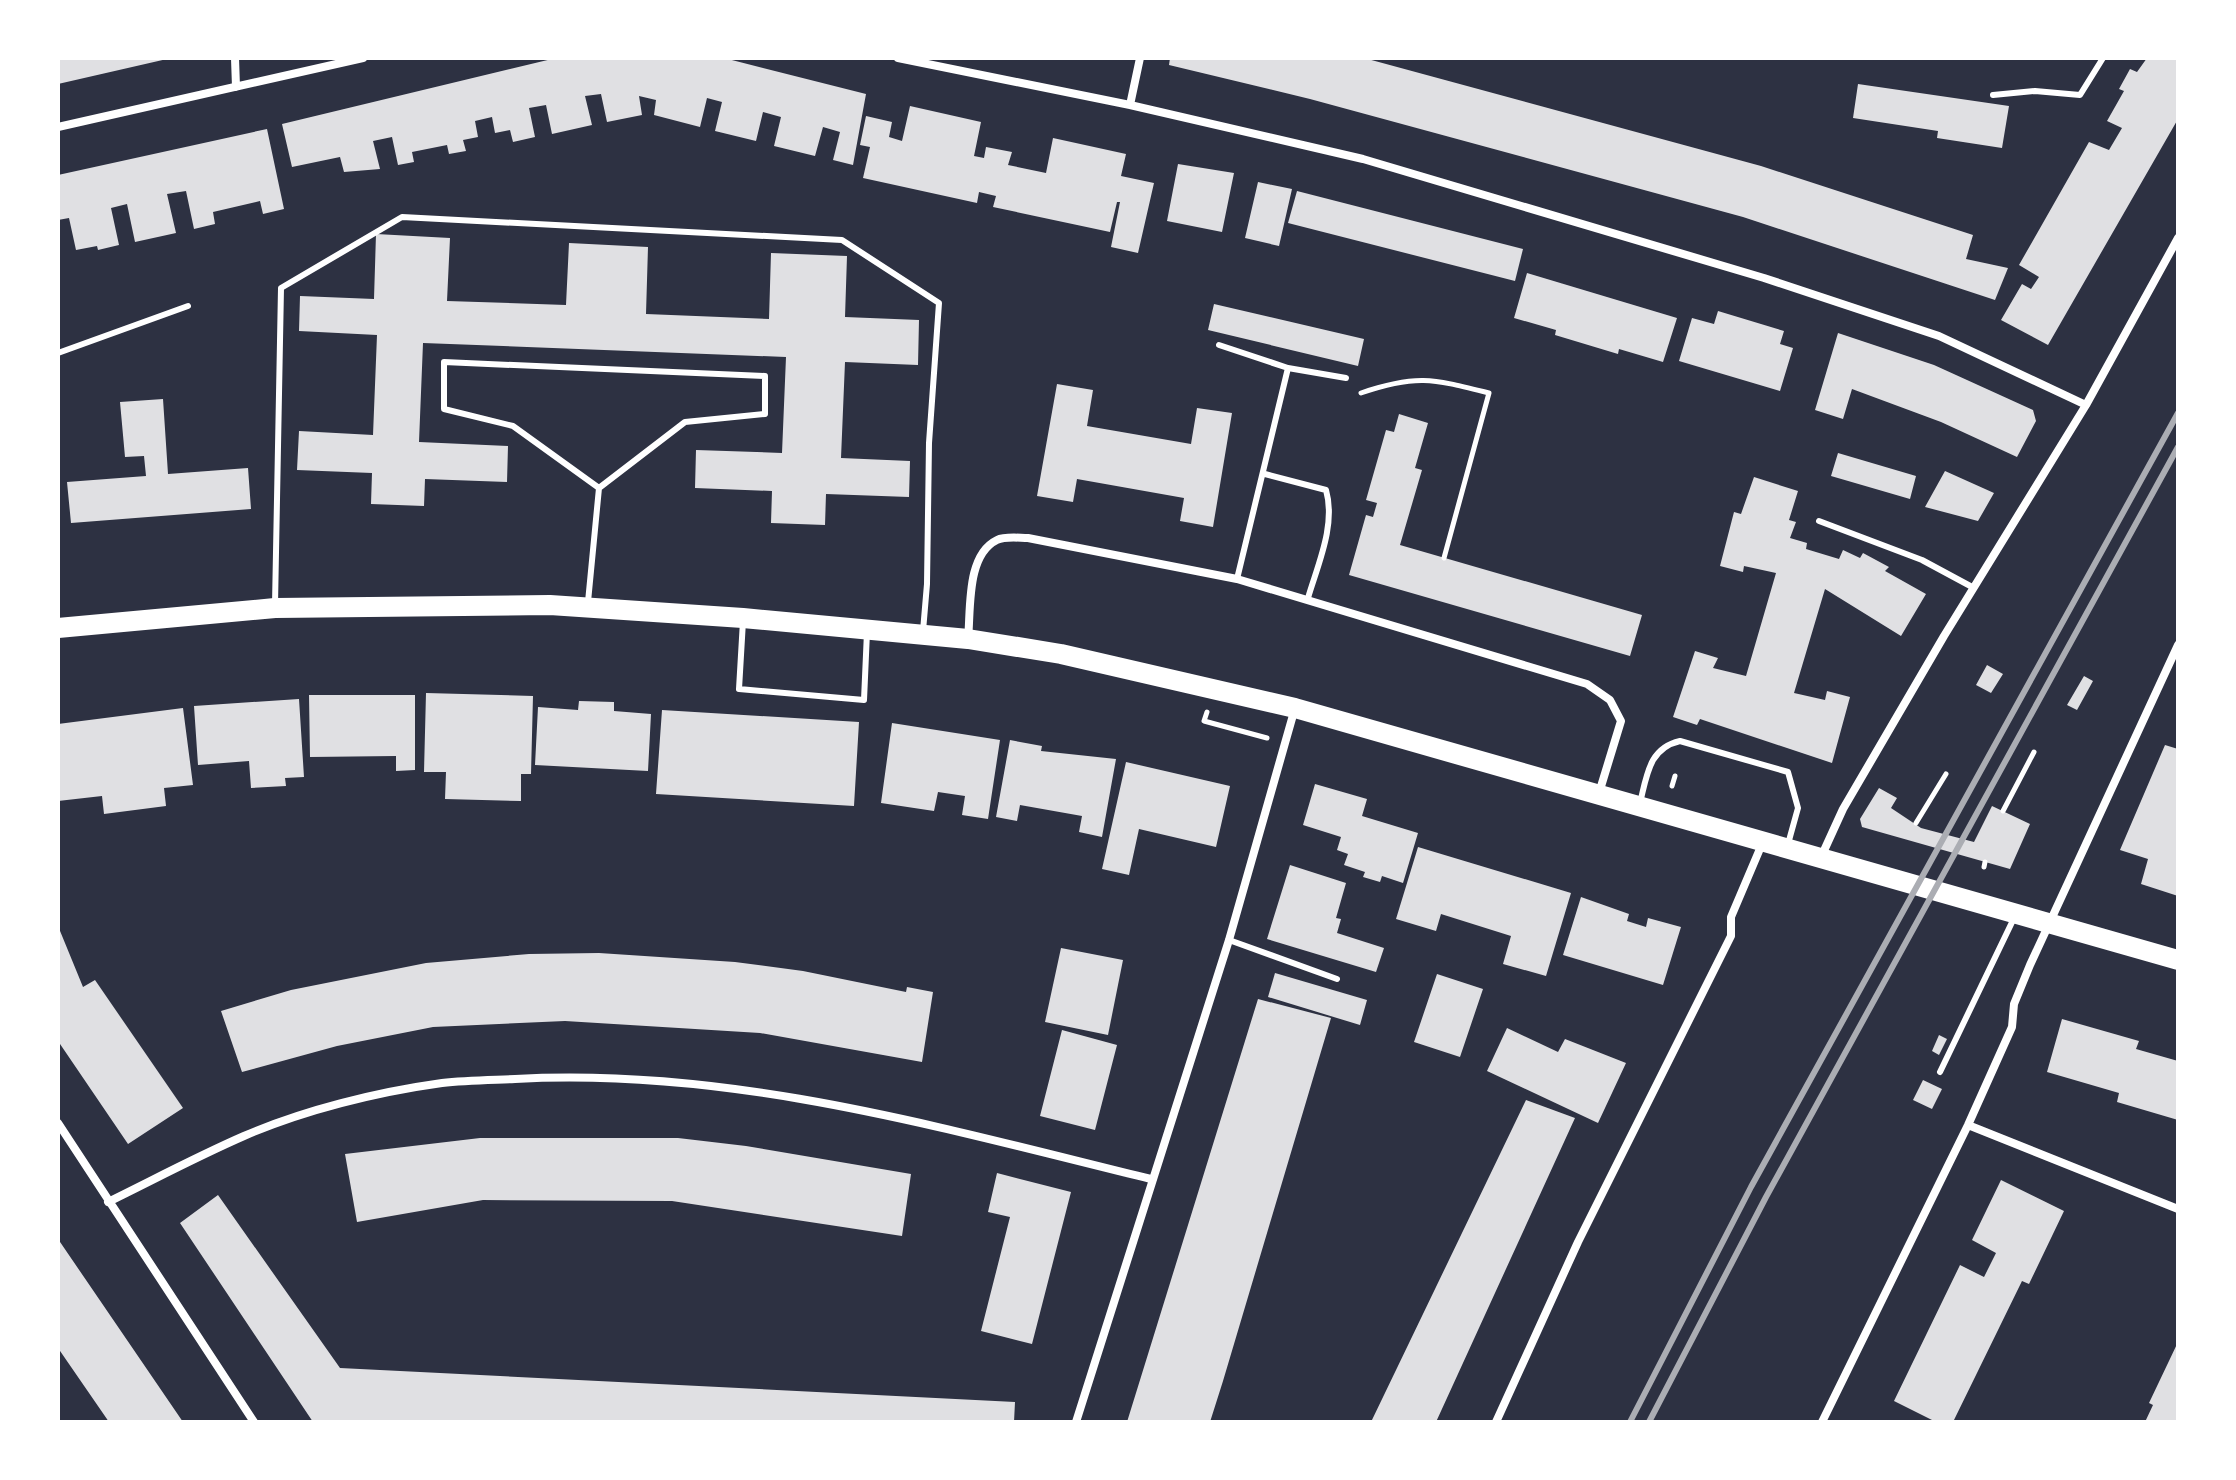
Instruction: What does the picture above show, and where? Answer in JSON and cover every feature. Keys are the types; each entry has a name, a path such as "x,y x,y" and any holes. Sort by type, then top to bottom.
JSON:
{"main road":[{"path":"58,628 275,608 588,606 968,639 1061,654 1295,708 1599,794 1762,844 2050,921 2178,960"}],"street":[{"path":"235,58 236,87"},
{"path":"58,127 363,58"},
{"path":"898,58 1130,105 1363,159 1764,278 1939,336 2086,405"},
{"path":"1130,105 1140,58"},
{"path":"1820,860 1843,809 2086,405 2178,238"},
{"path":"968,639 974,577 982,550 999,538 1028,538 1237,579 1587,684 1610,700 1621,721 1599,794"},
{"path":"1822,1422 1968,1125 2012,1027 2014,1004 2050,921 2178,645"},
{"path":"1076,1422 1229,940 1295,708"},
{"path":"1496,1422 1578,1242 1731,936 1731,917 1762,844"},
{"path":"108,1202 246,1135 333,1107 442,1083 556,1077 661,1080 766,1092 874,1112 1151,1179"},
{"path":"58,1123 254,1422"},
{"path":"1968,1125 2178,1209"}],"lane":[{"path":"1993,95 2035,91 2080,95 2103,58"},
{"path":"275,608 281,288 402,217 842,240 939,303 929,443 927,584 922,634"},
{"path":"58,353 188,306"},
{"path":"1219,345 1288,368 1346,378"},
{"path":"588,606 599,488 685,422 765,414 765,376 444,362 444,409 513,426 599,488"},
{"path":"1237,579 1265,474 1288,368"},
{"path":"1265,474 1326,490 1331,506 1329,523 1308,598"},
{"path":"1819,521 1922,560 1974,588"},
{"path":"743,618 739,689 864,700 867,629"},
{"path":"1639,806 1648,769 1664,745 1680,741 1788,772 1798,808 1786,850"},
{"path":"1940,1072 2016,913"},
{"path":"1229,940 1337,979"}],"path":[{"path":"1346,378 1350,391 1358,394 1390,383 1429,378 1489,393 1444,558"},
{"path":"1207,711 1204,721 1257,735"},
{"path":"2003,811 2034,752"},
{"path":"1916,823 1946,774"},
{"path":"1672,786 1675,776"}],"building":[{"path":"58,58 167,58 167,59 58,84"},
{"path":"556,58 724,58 866,94 853,165 833,160 840,132 823,127 815,156 774,146 781,117 763,112 756,141 715,131 722,102 707,98 700,127 654,115 656,100 639,96 642,115 607,122 601,94 585,96 592,125 552,134 546,105 529,108 535,137 513,142 510,130 495,133 492,117 475,121 478,137 463,140 466,151 449,154 447,145 412,152 414,162 398,165 392,137 373,141 380,169 344,172 340,157 292,167 282,124"},
{"path":"1170,58 1364,58 1761,166 1973,235 1966,259 2008,268 1995,300 1743,217 1310,99 1169,65"},
{"path":"2147,58 2178,58 2178,119 2048,345 2001,320 2022,284 2031,289 2039,277 2019,265 2089,142 2109,150 2122,128 2107,121 2124,91 2119,89 2130,69 2137,72"},
{"path":"1858,84 2009,106 2002,148 1937,138 1938,131 1853,118"},
{"path":"910,106 981,122 974,156 984,158 986,147 1012,152 1008,165 1046,173 1053,138 1126,154 1121,176 1154,183 1138,253 1111,247 1120,202 1117,202 1110,232 993,207 996,196 979,192 977,203 863,178 870,147 860,145 866,116 892,122 889,137 902,141"},
{"path":"267,129 284,209 263,214 260,201 213,212 215,224 194,229 186,191 167,194 176,233 135,242 127,204 111,208 119,245 98,250 97,246 76,250 69,218 58,220 58,175"},
{"path":"1178,164 1234,173 1222,232 1167,221"},
{"path":"1258,182 1292,189 1279,246 1245,238"},
{"path":"1297,191 1523,249 1515,281 1288,223"},
{"path":"376,234 450,238 447,301 566,305 569,243 648,247 646,314 769,319 771,253 847,256 845,317 919,320 918,365 845,362 841,458 910,461 909,497 826,494 825,525 771,523 772,491 695,488 696,450 782,453 786,357 423,343 419,442 508,446 507,482 425,479 424,506 371,504 372,473 297,470 299,431 373,435 377,335 299,331 300,296 374,299"},
{"path":"1527,273 1677,318 1663,362 1619,349 1618,354 1555,335 1556,330 1514,318"},
{"path":"1214,304 1364,339 1358,366 1208,330"},
{"path":"1718,311 1784,331 1780,344 1793,348 1780,391 1679,361 1692,318 1714,324"},
{"path":"1838,333 1934,365 2033,410 2036,421 2017,457 1941,422 1852,389 1843,419 1815,410"},
{"path":"1057,384 1093,390 1087,426 1191,444 1197,408 1232,413 1213,527 1180,521 1184,498 1077,479 1073,502 1037,496"},
{"path":"163,399 168,474 248,468 251,509 71,523 67,482 146,476 144,456 125,457 120,402"},
{"path":"1399,414 1428,423 1415,468 1422,470 1400,545 1642,615 1630,656 1349,575 1366,515 1373,517 1377,503 1366,500 1386,430 1394,432"},
{"path":"1838,453 1916,476 1910,499 1831,476"},
{"path":"1945,471 1994,493 1978,521 1925,507"},
{"path":"1754,477 1798,491 1789,520 1796,522 1790,538 1807,543 1806,549 1839,559 1843,550 1860,558 1863,553 1889,567 1885,571 1926,594 1901,636 1825,589 1794,693 1825,700 1827,691 1850,697 1832,763 1700,719 1697,725 1673,717 1695,651 1718,658 1713,668 1746,676 1776,573 1744,566 1743,572 1720,566 1734,512 1741,514"},
{"path":"1987,665 2003,674 1991,693 1976,685"},
{"path":"2084,676 2093,681 2077,710 2067,705"},
{"path":"426,693 533,696 531,774 521,774 521,801 445,799 446,772 424,772"},
{"path":"309,695 415,695 415,770 396,771 396,756 310,757"},
{"path":"299,699 304,777 285,778 286,786 251,788 249,761 198,765 194,706"},
{"path":"579,701 614,702 614,711 651,714 648,771 535,765 538,707 578,710"},
{"path":"183,708 193,785 164,788 166,806 104,814 102,796 58,801 58,724"},
{"path":"662,710 859,722 854,806 656,794"},
{"path":"892,723 1000,740 988,819 962,815 965,796 938,792 934,811 881,803"},
{"path":"1010,740 1042,746 1041,751 1116,759 1102,837 1079,832 1082,816 1020,805 1017,821 996,817"},
{"path":"2165,745 2178,749 2178,896 2141,884 2148,859 2120,850"},
{"path":"1126,762 1230,786 1216,847 1139,829 1129,875 1102,869"},
{"path":"1315,784 1367,799 1362,816 1418,833 1403,883 1382,876 1380,882 1363,877 1365,872 1344,865 1348,854 1337,850 1341,837 1303,825"},
{"path":"1879,788 1897,798 1891,808 1921,828 1974,842 1992,806 2030,824 2010,869 1862,827 1860,819"},
{"path":"1418,847 1571,893 1546,976 1503,964 1511,936 1441,914 1436,931 1396,919"},
{"path":"1290,865 1346,883 1336,918 1341,919 1337,933 1384,948 1376,972 1267,939"},
{"path":"1581,897 1629,914 1627,921 1646,927 1648,918 1681,927 1663,985 1563,955"},
{"path":"58,926 83,987 95,980 183,1108 128,1144 58,1041"},
{"path":"1061,948 1123,960 1108,1035 1045,1022"},
{"path":"599,953 735,962 803,971 906,992 907,987 933,992 922,1062 760,1033 565,1021 433,1027 337,1046 242,1072 221,1011 291,990 426,963 529,954"},
{"path":"1275,973 1367,1000 1360,1025 1268,997"},
{"path":"1437,974 1483,989 1460,1057 1414,1042"},
{"path":"1258,999 1331,1018 1223,1381 1210,1422 1127,1422"},
{"path":"2062,1019 2139,1041 2136,1049 2178,1061 2178,1120 2117,1102 2119,1093 2047,1072"},
{"path":"1507,1028 1558,1052 1565,1039 1626,1063 1598,1123 1487,1071"},
{"path":"1062,1030 1117,1045 1095,1130 1040,1116"},
{"path":"1939,1035 1947,1039 1939,1055 1932,1051"},
{"path":"1923,1080 1942,1089 1932,1109 1913,1100"},
{"path":"1526,1100 1575,1118 1436,1422 1371,1422"},
{"path":"480,1138 678,1138 746,1146 911,1174 902,1236 672,1201 483,1200 357,1222 345,1154"},
{"path":"997,1173 1071,1192 1032,1344 981,1331 1010,1217 988,1212"},
{"path":"2001,1180 2064,1211 2029,1284 2022,1281 1953,1422 1936,1422 1894,1401 1960,1265 1984,1277 1996,1253 1972,1240"},
{"path":"218,1195 340,1368 1015,1402 1014,1422 313,1422 180,1223"},
{"path":"58,1239 183,1422 109,1422 58,1348"},
{"path":"2178,1342 2178,1422 2145,1422 2153,1405 2149,1403"}],"railway":[{"path":"1630,1422 1751,1187 2178,413"},
{"path":"1649,1422 1766,1197 2178,447"}]}
